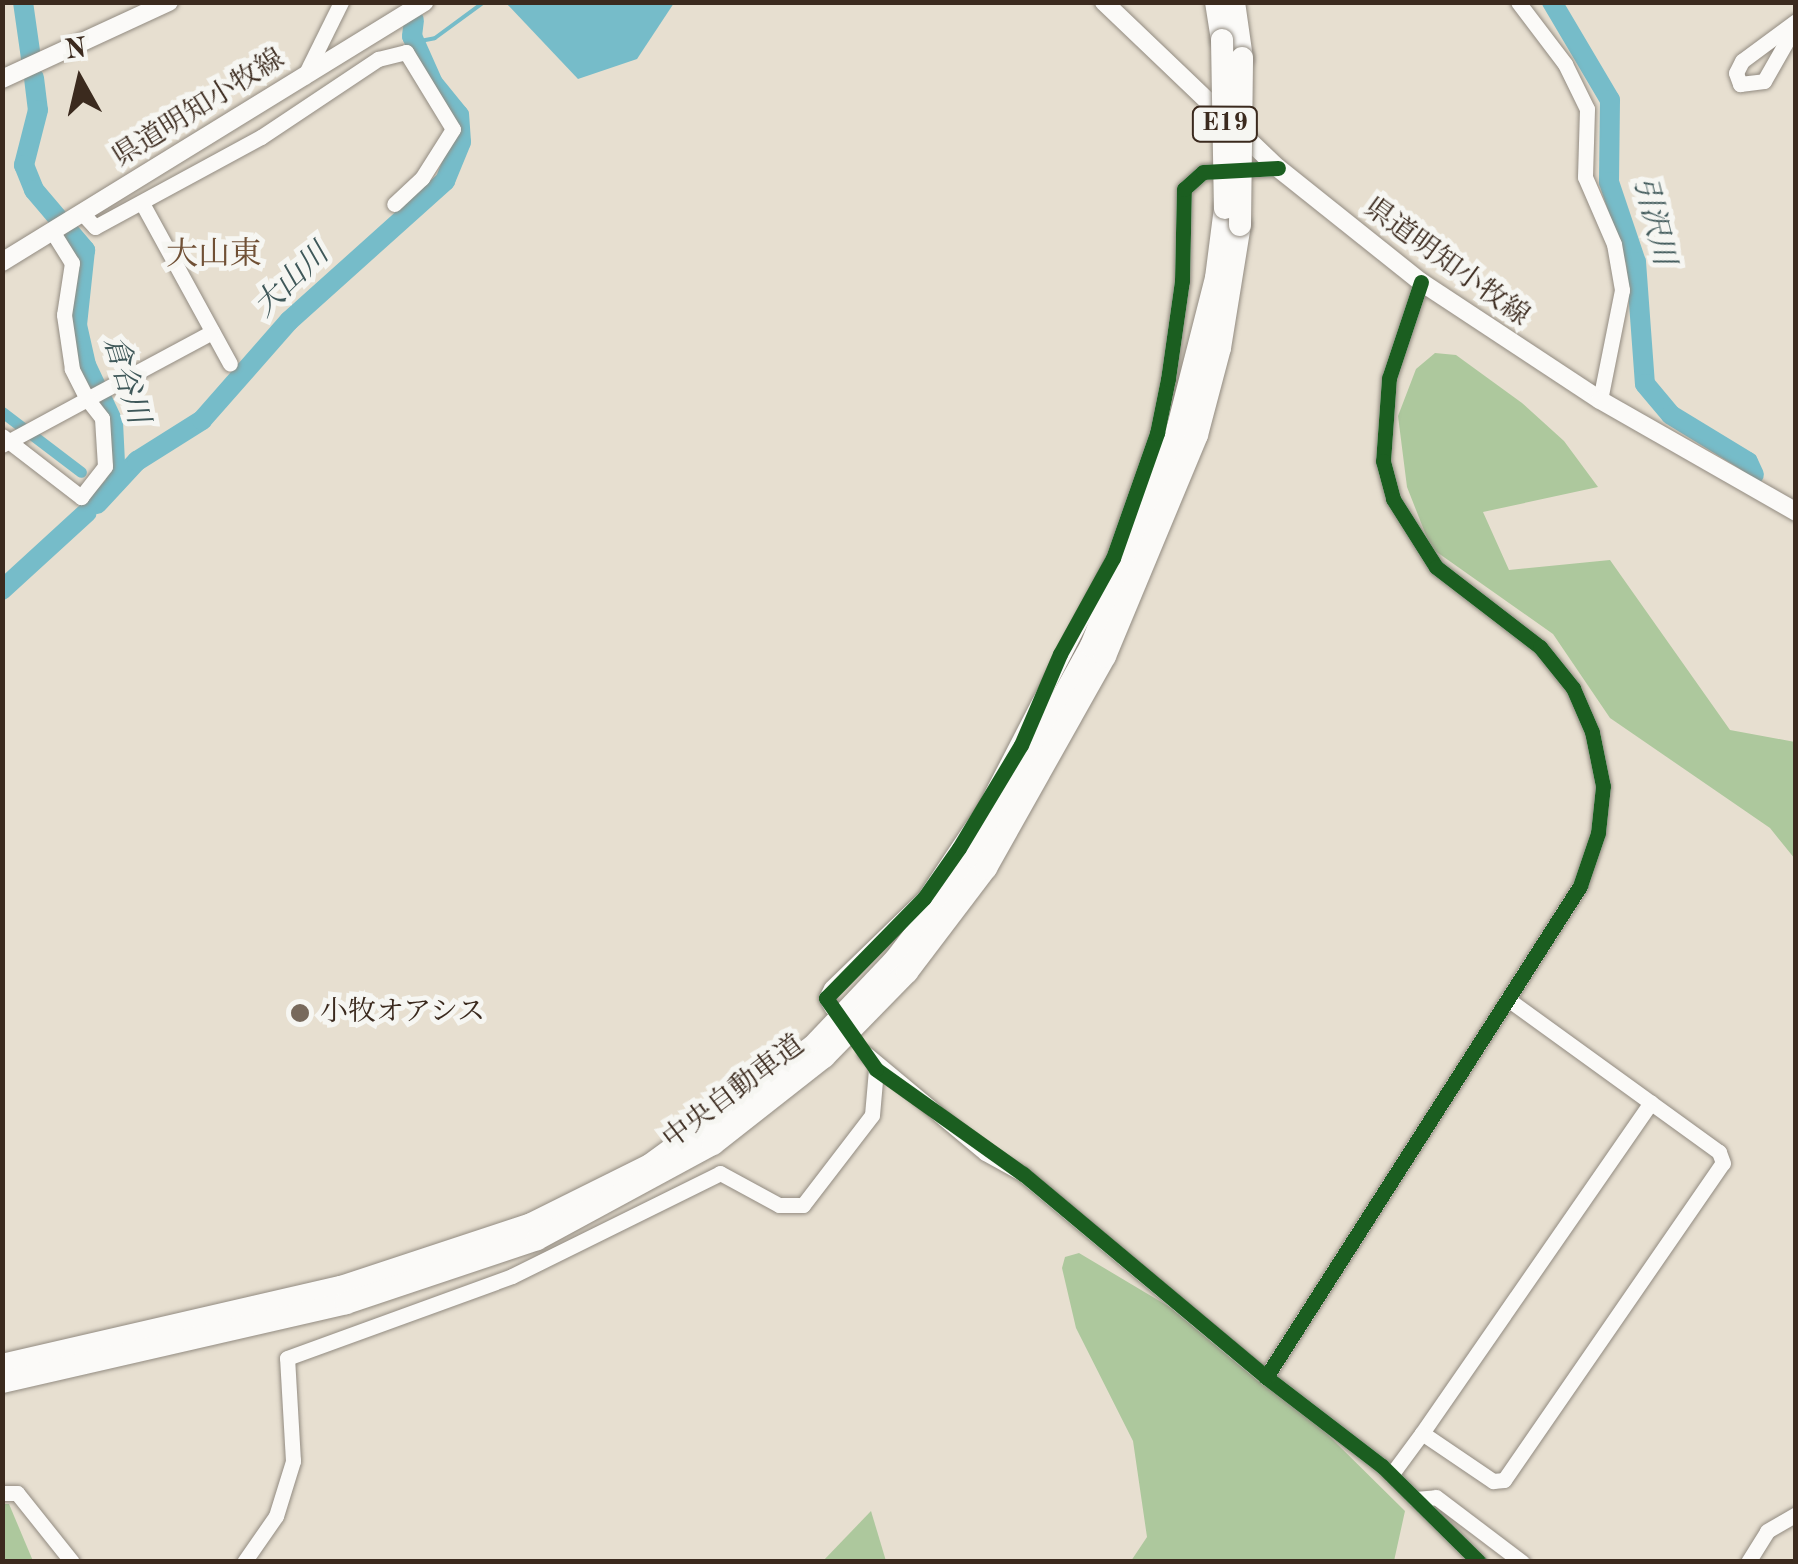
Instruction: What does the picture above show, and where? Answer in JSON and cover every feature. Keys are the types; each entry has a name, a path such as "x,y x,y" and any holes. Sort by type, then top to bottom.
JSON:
{"highway":[{"name":"中央自動車道","path":"2,1365 341,1287 531,1224 704,1130 812,1046 894,960 974,857 1091,646 1178,428 1232,216 1222,40 1216,2"},
{"name":"中央自動車道","path":"2,1382 346,1303 537,1240 713,1144 824,1057 907,972 964,899 1033,793 1089,688 1197,435 1220,348 1232,216 1242,58 1234,2"}],"main road":[{"path":"2,80 169,2"},
{"name":"県道明知小牧線","path":"2,262 424,2"},
{"name":"県道明知小牧線","path":"1104,2 1278,168 1421,282 1600,400 1796,512"}],"street":[{"path":"304,76 341,2"},
{"path":"1518,2 1565,64 1587,110 1585,177 1614,244 1622,290 1600,400"},
{"path":"80,215 95,227 261,138 378,59 406,52 453,129 422,178 394,204"},
{"path":"829,1003 924,898 959,848 1021,745 1060,654 1113,558 1157,433 1168,379 1182,281 1184,190 1204,172 1278,168"},
{"path":"142,203 230,364"},
{"path":"5,441 81,496 105,466 102,418 72,368 64,315 72,263 57,229"},
{"path":"1266,1376 1580,886 1598,833 1603,786 1592,732 1573,688 1540,646 1436,567 1393,499 1383,460 1389,378 1421,282"},
{"path":"5,441 44,424 212,332"},
{"path":"1422,1433 1493,1481 1504,1480 1723,1163 1719,1152 1508,999"},
{"path":"865,1054 876,1069 985,1153 1023,1174 1391,1475 1479,1562"},
{"path":"244,1562 276,1516 293,1461 287,1358 512,1276 720,1173 779,1205 803,1205 872,1115 876,1069"},
{"path":"1391,1475 1650,1102"},
{"path":"2,1492 17,1493 72,1562"},
{"path":"1415,1500 1436,1497 1522,1562"},
{"path":"1748,1562 1767,1531 1796,1514"}],"green space":[{"path":"1435,353 1456,355 1522,403 1564,441 1598,487 1483,512 1509,570 1610,560 1730,730 1795,742 1795,859 1770,828 1610,718 1553,634 1431,548 1407,487 1398,416 1416,369"},
{"path":"1079,1253 1183,1315 1325,1432 1405,1511 1394,1561 1131,1561 1147,1537 1133,1441 1076,1328 1062,1268 1065,1257"},
{"path":"3,1504 9,1504 33,1561 3,1561"},
{"path":"871,1511 886,1561 823,1561"}],"water":[{"path":"506,3 674,3 637,59 578,79"}],"waterway":[{"name":"倉谷川","path":"23,2 31,58"},
{"path":"415,42 435,38 484,2"},
{"name":"引沢川","path":"1552,2 1610,100 1609,182 1636,262 1645,384 1671,415 1748,462 1754,475"},
{"name":"大山川","path":"97,504 137,461 202,420 289,321 445,181 461,142 459,115 433,83 412,36 414,20"},
{"name":"倉谷川","path":"34,78 38,110 24,165 34,190 85,250 77,325 86,365 113,422 116,483"},
{"path":"2,412 81,472"},
{"name":"大山川","path":"2,590 87,512"}],"cycle path":[{"path":"1266,1377 1023,1174 876,1069 826,998 924,898 959,848 1021,745 1060,654 1113,558 1157,433 1168,379 1182,281 1184,189 1203,172 1278,168"},
{"path":"1421,282 1389,378 1383,461 1393,499 1436,567 1540,647 1573,688 1592,732 1603,786 1598,833 1580,886 1266,1377 1382,1466 1479,1562"}],"place":[{"name":"小牧オアシス","path":"300,1013"}],"district":[{"name":"大山東","path":"214,256"}]}
